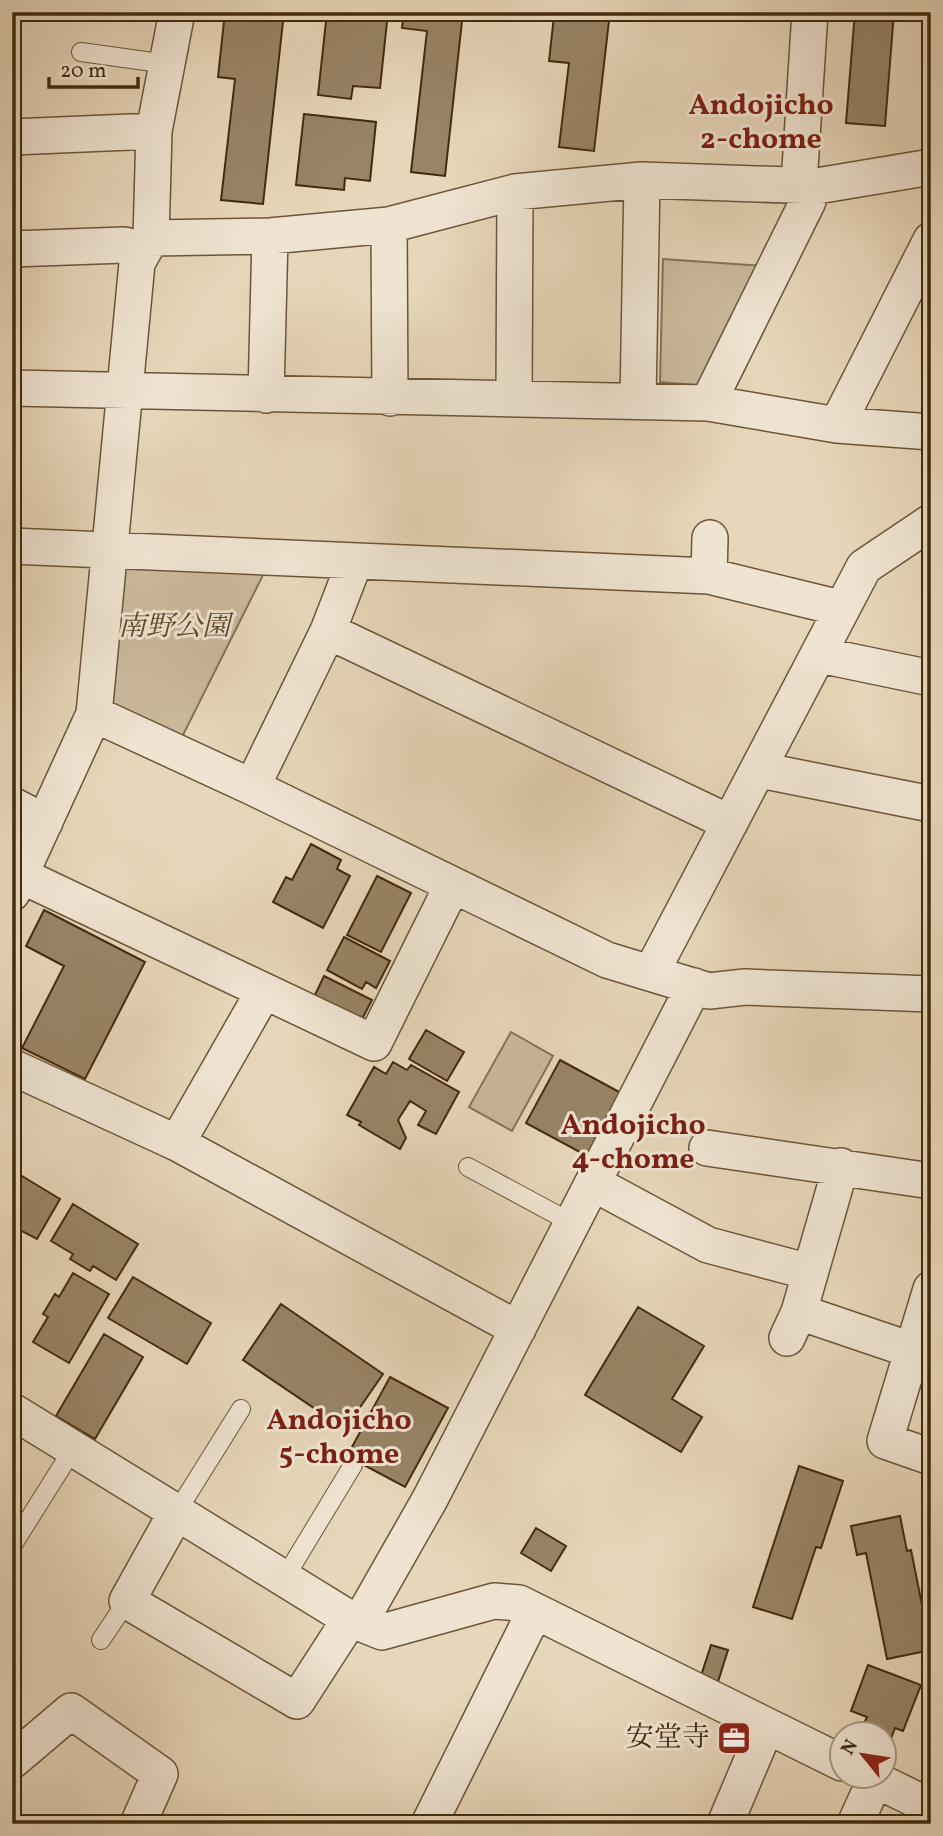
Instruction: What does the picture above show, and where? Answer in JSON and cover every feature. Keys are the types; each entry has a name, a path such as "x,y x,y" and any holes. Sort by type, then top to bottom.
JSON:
{"street":[{"path":"177,12 154,131 148,244 137,263 94,715 16,884 264,991 374,1043 452,886"},
{"path":"708,403 808,201 804,185 810,12"},
{"path":"12,137 154,131"},
{"path":"12,249 148,244 389,225 515,192 642,180 804,185 931,167"},
{"path":"638,400 642,180"},
{"path":"514,398 515,192"},
{"path":"389,225 390,398"},
{"path":"266,395 270,236"},
{"path":"837,425 931,240"},
{"path":"12,388 708,403 837,425 931,432"},
{"path":"651,973 820,655 840,608 864,567 931,522"},
{"path":"709,576 710,538"},
{"path":"12,546 709,576 840,608"},
{"path":"252,787 328,631 355,561"},
{"path":"328,631 730,823"},
{"path":"820,655 931,678"},
{"path":"94,715 252,787 607,960 709,991 745,987 931,994"},
{"path":"760,769 931,804"},
{"path":"12,805 45,822"},
{"path":"176,1513 127,1601 297,1701 355,1621 430,1499 694,986"},
{"path":"177,1143 264,991"},
{"path":"12,1067 177,1143 518,1329"},
{"path":"708,1148 931,1181"},
{"path":"841,1166 793,1325 914,1351"},
{"path":"593,1183 708,1245 810,1272"},
{"path":"929,1302 885,1441 931,1457"},
{"path":"12,1411 355,1621 382,1632 507,1600 535,1611 828,1756"},
{"path":"429,1824 535,1611"},
{"path":"12,1761 71,1711 160,1774 138,1824"},
{"path":"725,1824 766,1727"},
{"path":"855,1824 867,1790"},
{"path":"896,1790 931,1807"}],"lane":[{"path":"81,52 167,64"},
{"path":"468,1167 572,1223"},
{"path":"176,1513 242,1409"},
{"path":"12,1546 73,1449"},
{"path":"284,1579 353,1465"},
{"path":"101,1640 127,1601"}],"green space":[{"path":"663,259 765,266 706,386 660,382"},
{"name":"南野公園","path":"130,564 266,569 181,739 110,704 122,571"},
{"path":"511,1032 553,1056 512,1131 469,1107"}],"building":[{"path":"225,12 284,12 263,204 221,200 235,79 218,77"},
{"path":"327,12 388,12 380,88 353,86 351,99 318,95"},
{"path":"404,12 463,12 445,176 411,172 427,31 402,28"},
{"path":"488,12 515,12 514,21 488,18"},
{"path":"526,12 559,12 558,16"},
{"path":"575,12 610,12 594,151 559,147 569,63 549,61 554,16 574,18"},
{"path":"855,12 894,12 885,126 846,123"},
{"path":"931,36 931,130 924,129"},
{"path":"304,114 376,122 370,181 345,178 344,190 296,185"},
{"path":"311,844 341,860 337,869 350,876 323,928 273,902 286,877 292,880"},
{"path":"377,876 411,893 381,952 347,935"},
{"path":"44,910 145,962 85,1079 22,1048 64,966 26,946"},
{"path":"344,937 390,961 376,988 366,982 362,989 327,970"},
{"path":"324,976 372,1000 359,1025 312,1001"},
{"path":"426,1030 464,1052 447,1081 409,1059"},
{"path":"560,1060 621,1093 587,1156 526,1123"},
{"path":"393,1062 407,1070 411,1065 459,1092 436,1134 418,1125 426,1111 410,1101 398,1120 406,1138 400,1149 347,1115 374,1067 386,1074"},
{"path":"12,1170 60,1199 37,1239 12,1226"},
{"path":"73,1204 138,1244 116,1280 93,1266 90,1271 70,1259 73,1254 51,1241"},
{"path":"73,1273 109,1294 69,1363 33,1342 48,1317 43,1314 55,1294 59,1297"},
{"path":"133,1277 211,1323 187,1364 108,1318"},
{"path":"281,1304 383,1374 345,1429 243,1360"},
{"path":"638,1307 704,1346 672,1399 702,1417 681,1452 585,1395"},
{"path":"104,1334 143,1357 95,1439 56,1416"},
{"path":"390,1377 448,1408 405,1487 347,1456"},
{"path":"799,1466 843,1481 821,1548 816,1547 792,1619 753,1607"},
{"path":"900,1516 907,1551 911,1550 931,1650 887,1659 866,1553 857,1555 851,1526"},
{"path":"536,1528 566,1546 551,1571 521,1553"},
{"path":"711,1645 728,1650 717,1685 700,1679"},
{"path":"868,1665 921,1685 903,1731 898,1729 898,1720 866,1720 867,1717 851,1711"},
{"name":"安堂寺","path":"732,1734 737,1734 737,1742 732,1743 729,1739"}],"place":[{"name":"安堂寺","path":"734,1738"}],"district":[{"name":"Andojicho 2-chome","path":"761,123"},
{"name":"Andojicho 4-chome","path":"633,1143"},
{"name":"Andojicho 5-chome","path":"339,1438"}]}
